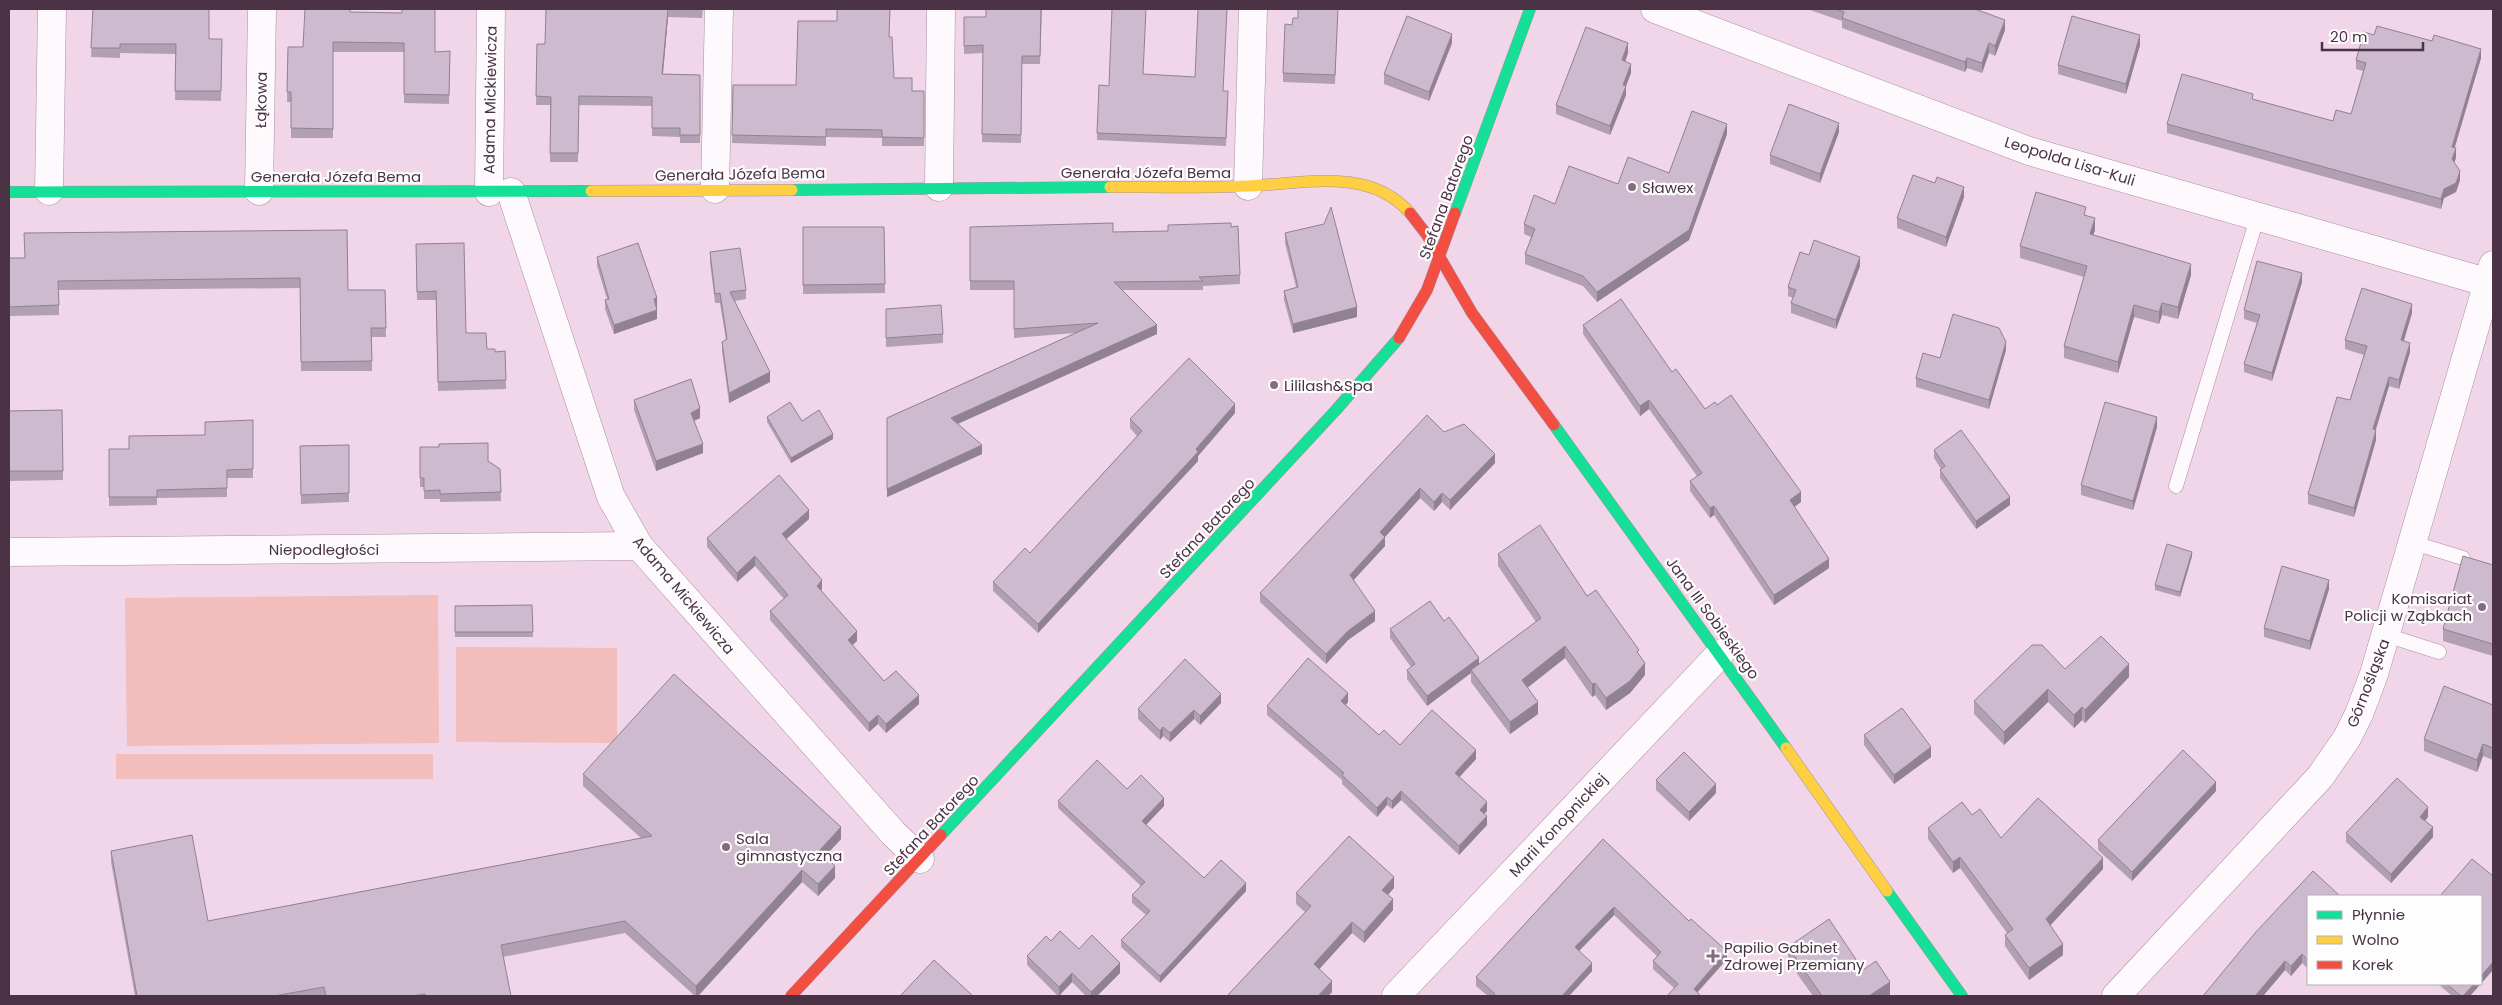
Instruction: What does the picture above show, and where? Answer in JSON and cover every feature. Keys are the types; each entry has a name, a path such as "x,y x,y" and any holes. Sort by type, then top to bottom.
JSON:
{"street":[{"path":"49,191 52,9"},
{"name":"Łąkowa","path":"259,191 262,9"},
{"name":"Adama Mickiewicza","path":"491,9 500,192 612,497 639,546 893,833 920,859"},
{"path":"715,189 719,9"},
{"path":"939,187 941,9"},
{"path":"1248,186 1253,9"},
{"name":"Stefana Batorego","path":"791,996 1323,425 1397,342 1427,290 1530,9"},
{"name":"Leopolda Lisa-Kuli","path":"1655,9 2029,151 2258,215 2492,277"},
{"name":"Generała Józefa Bema","path":"9,192 500,192 1248,186 1348,181 1372,188 1397,201 1415,219 1439,258"},
{"name":"Jana III Sobieskiego","path":"1439,258 1467,306 1720,654 1962,996"},
{"name":"Górnośląska","path":"2116,996 2320,776 2347,738 2359,714 2386,635 2492,277"},
{"name":"Niepodległości","path":"9,552 639,546"},
{"name":"Marii Konopnickiej","path":"1396,996 1720,654"}],"lane":[{"path":"2176,486 2258,215"},
{"path":"2414,543 2463,558"},
{"path":"2386,635 2439,652"}],"shaded area":[{"path":"438,595 439,743 127,746 125,598"},
{"path":"456,647 617,648 617,743 456,742"},
{"path":"116,754 433,754 433,779 116,779"}],"building":[{"path":"93,9 209,9 209,39 222,39 221,91 175,91 176,44 120,44 120,48 91,48"},
{"path":"305,9 350,9 350,12 402,13 402,9 435,9 435,52 450,51 449,95 404,94 404,43 333,42 333,129 291,128 291,92 287,92 288,47 303,47"},
{"path":"546,9 668,9 662,74 700,75 700,135 680,135 680,128 652,128 652,97 579,96 578,153 550,153 551,97 536,96 537,44 545,44"},
{"path":"837,9 890,9 889,37 892,37 894,78 912,78 912,91 924,91 924,138 882,137 882,130 826,129 826,137 732,135 733,85 796,85 798,21 837,21"},
{"path":"986,9 1041,9 1040,56 1022,56 1021,135 982,134 983,45 964,46 964,17 986,17"},
{"path":"1112,9 1146,9 1143,74 1195,77 1198,9 1227,9 1223,91 1228,91 1226,138 1097,133 1099,85 1109,86"},
{"path":"1298,9 1338,9 1335,75 1283,73 1285,24 1292,25 1293,18 1298,18"},
{"path":"1836,9 1975,9 2005,20 1995,46 1989,43 1982,63 1967,58 1965,62 1842,18 1844,12"},
{"path":"1407,16 1452,34 1429,92 1384,74"},
{"path":"2072,16 2140,35 2126,84 2058,65"},
{"path":"2377,26 2432,41 2434,35 2481,49 2452,147 2456,148 2452,159 2460,171 2456,183 2444,189 2441,199 2167,124 2182,74 2253,94 2252,99 2333,121 2336,110 2351,114 2366,63 2356,60 2364,32 2374,35"},
{"path":"1586,27 1628,43 1622,60 1631,64 1623,85 1626,86 1610,126 1556,105"},
{"path":"1789,104 1839,123 1820,174 1770,155"},
{"path":"1692,111 1727,124 1689,230 1597,292 1583,276 1525,254 1535,229 1524,224 1534,195 1555,204 1569,166 1618,184 1628,157 1669,173"},
{"path":"1913,175 1935,183 1937,177 1964,187 1946,237 1897,218"},
{"path":"2036,192 2086,207 2084,215 2095,218 2090,234 2191,264 2178,307 2162,303 2159,312 2134,305 2118,362 2064,346 2087,266 2020,246"},
{"path":"1331,207 1357,307 1293,324 1284,291 1298,287 1285,233 1324,224"},
{"path":"1113,223 1113,232 1168,231 1168,225 1231,223 1231,227 1238,226 1240,275 1199,277 1203,281 1114,282 1157,325 951,418 982,445 887,489 887,418 1098,323 1014,329 1014,281 970,281 970,227"},
{"path":"803,227 884,227 885,284 803,285"},
{"path":"347,230 348,290 385,290 386,328 371,328 372,361 301,362 300,278 58,281 59,305 9,307 9,258 25,258 24,233"},
{"path":"1814,240 1860,257 1836,320 1791,303 1796,290 1788,287 1800,252 1809,255"},
{"path":"464,243 466,333 486,333 487,349 495,349 495,352 505,351 506,380 438,382 436,291 417,292 416,244"},
{"path":"638,243 657,298 654,299 657,310 614,325 605,300 609,299 597,257"},
{"path":"740,248 746,290 730,292 770,372 729,393 722,342 727,339 720,293 715,294 710,252"},
{"path":"2257,261 2302,273 2272,373 2244,364 2260,315 2244,310"},
{"path":"2362,288 2412,304 2401,340 2410,343 2399,380 2389,377 2373,429 2376,430 2354,508 2308,494 2337,397 2350,400 2367,346 2345,340"},
{"path":"1621,299 1672,372 1676,369 1705,409 1715,402 1717,405 1731,395 1801,492 1790,500 1829,559 1774,595 1714,506 1710,508 1690,481 1702,473 1649,400 1640,406 1583,325"},
{"path":"941,305 943,334 886,338 886,309"},
{"path":"1953,314 1999,328 2006,342 1989,400 1916,378 1923,353 1940,358"},
{"path":"1189,358 1235,404 1196,449 1198,452 1038,624 993,582 1025,548 1030,553 1142,431 1130,419"},
{"path":"691,379 700,408 691,413 703,444 656,461 634,400"},
{"path":"790,402 802,421 819,410 833,434 791,458 767,417"},
{"path":"2105,402 2157,417 2133,501 2081,485"},
{"path":"62,410 63,471 9,471 9,411"},
{"path":"1427,415 1444,432 1464,424 1495,454 1450,500 1442,493 1434,502 1420,488 1380,532 1385,537 1350,575 1375,611 1348,631 1326,654 1260,593"},
{"path":"253,420 253,469 227,470 227,488 157,490 157,497 109,497 109,449 129,449 129,436 205,435 205,422"},
{"path":"1961,430 2010,497 1976,521 1940,470 1945,466 1934,450"},
{"path":"488,443 488,461 500,469 501,492 440,494 440,490 424,491 424,478 420,478 420,447 439,447 439,444"},
{"path":"349,445 349,493 301,495 300,446"},
{"path":"779,475 809,510 782,534 822,580 817,586 857,631 848,640 884,681 896,671 919,695 886,724 878,715 869,723 770,611 788,595 755,556 737,573 707,538"},
{"path":"1540,525 1587,596 1596,590 1639,650 1637,652 1645,663 1630,681 1606,698 1595,683 1592,684 1565,646 1522,680 1538,702 1510,722 1471,670 1541,618 1498,554"},
{"path":"2167,544 2192,552 2180,592 2155,585"},
{"name":"Komisariat Policji w Ząbkach","path":"2463,556 2493,565 2493,644 2443,629"},
{"path":"2282,566 2329,580 2310,641 2264,628"},
{"path":"1430,601 1444,621 1449,617 1479,658 1427,696 1407,670 1415,664 1390,629"},
{"path":"532,605 533,632 455,632 455,606"},
{"path":"2101,636 2129,664 2085,710 2082,707 2074,715 2048,689 2004,732 1974,701 2032,645 2042,645 2065,669"},
{"path":"1308,658 1348,693 1341,701 1379,735 1384,730 1400,745 1432,710 1476,750 1455,773 1487,802 1480,810 1487,816 1459,846 1401,791 1392,801 1387,797 1377,808 1342,775 1344,773 1267,706"},
{"path":"1185,659 1221,694 1200,716 1194,710 1170,733 1163,727 1160,731 1138,709"},
{"path":"674,674 841,827 819,851 835,866 818,884 802,870 696,986 625,921 501,945 511,996 426,996 425,994 411,996 326,996 324,987 274,996 137,996 111,851 192,835 208,921 652,836 583,774"},
{"path":"2444,686 2493,705 2493,748 2483,744 2477,760 2424,739"},
{"path":"1902,708 1931,747 1894,775 1864,735"},
{"path":"2183,750 2216,782 2132,872 2098,840"},
{"path":"1684,752 1716,784 1689,812 1656,780"},
{"path":"1097,760 1127,789 1141,775 1164,798 1142,821 1204,878 1221,860 1246,883 1160,976 1121,940 1150,911 1132,895 1145,882 1058,801"},
{"path":"2397,778 2428,807 2420,817 2433,827 2391,874 2346,833"},
{"path":"2038,798 2103,858 2046,919 2063,944 2029,968 2005,935 2013,929 1960,857 1953,862 1928,828 1962,802 1972,815 1980,809 2001,838"},
{"path":"1349,836 1394,877 1382,890 1393,899 1364,932 1352,922 1314,964 1332,981 1318,996 1227,996 1311,906 1296,893"},
{"path":"1603,839 1689,921 1691,919 1727,951 1694,989 1701,996 1667,996 1678,984 1653,961 1661,952 1614,907 1575,947 1592,963 1562,996 1493,996 1495,994 1476,977"},
{"path":"2472,859 2493,876 2493,962 2482,975 2482,895 2441,895"},
{"path":"2313,871 2339,895 2307,895 2307,959 2302,954 2291,966 2285,961 2255,996 2203,996 2255,933"},
{"path":"1829,919 1863,970 1876,961 1890,982 1869,996 1822,996 1788,947"},
{"path":"1060,931 1079,949 1092,935 1120,963 1091,992 1072,973 1059,987 1027,956 1046,936 1051,941"},
{"path":"934,960 973,996 900,996"},
{"path":"2448,985 2473,985 2461,996"}],"traffic: fast":[{"path":"1455,213 1530,9"},
{"path":"792,190 1110,187"},
{"path":"9,192 591,191"},
{"path":"941,835 1336,410 1399,338"},
{"path":"1554,425 1786,748"},
{"path":"1887,891 1962,996"}],"traffic: slow":[{"path":"1110,187 1231,187 1334,181 1355,183 1375,189 1393,198 1410,213"},
{"path":"591,191 792,190"},
{"path":"1786,748 1887,891"}],"traffic: jam":[{"path":"1410,213 1427,235 1472,313 1554,425"},
{"path":"1399,338 1427,290 1455,213"},
{"path":"791,996 941,835"}],"place":[{"name":"Sławex","path":"1632,187"},
{"name":"Lililash&Spa","path":"1274,385"},
{"name":"Komisariat Policji w Ząbkach","path":"2482,607"},
{"name":"Sala gimnastyczna","path":"726,847"},
{"name":"Papilio Gabinet Zdrowej Przemiany","path":"1713,956"}]}
